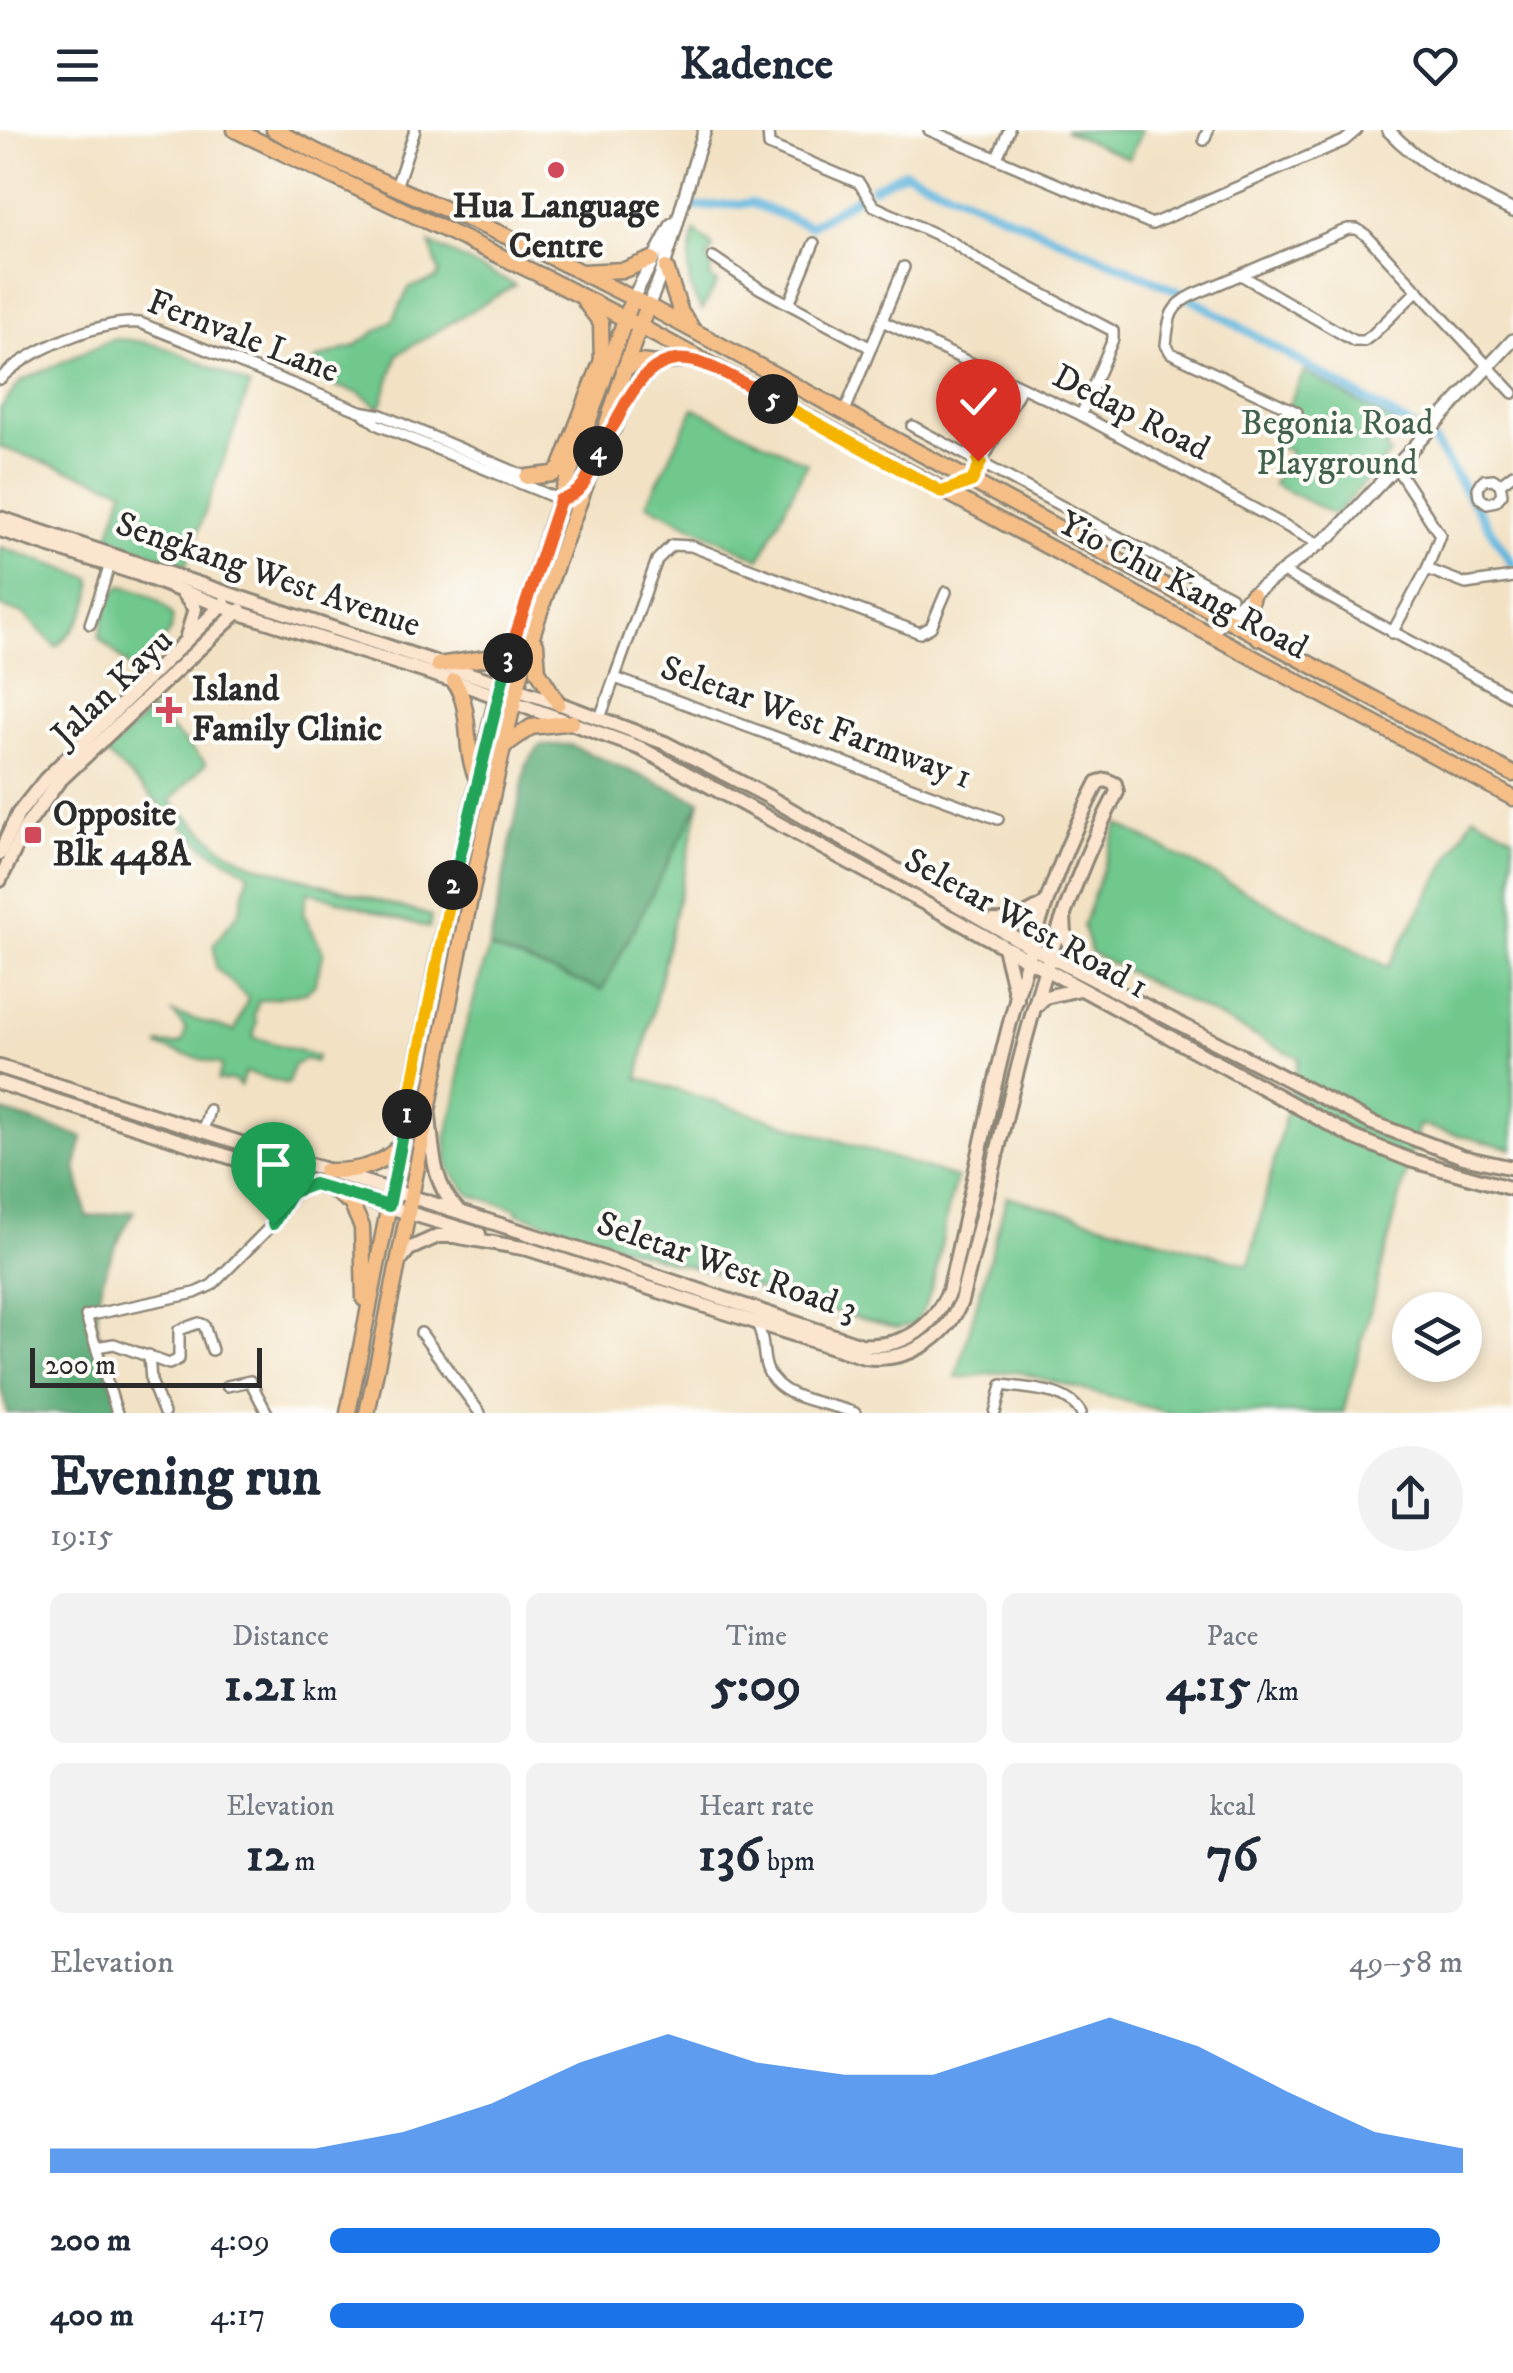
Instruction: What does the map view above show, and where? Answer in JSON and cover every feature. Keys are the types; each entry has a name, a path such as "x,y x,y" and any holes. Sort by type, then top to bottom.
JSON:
{"main road":[{"name":"Yio Chu Kang Road","path":"235,130 639,326 1513,798"},
{"name":"Yio Chu Kang Road","path":"274,130 648,306 1513,774"},
{"path":"581,272 624,270 652,259"},
{"path":"666,268 681,313 693,330"},
{"path":"580,297 601,323 604,380"},
{"path":"348,1413 498,690 632,298"},
{"path":"367,1413 401,1259 454,964 516,696 648,306"},
{"path":"624,369 638,362 656,364 693,358"},
{"path":"527,477 553,474 560,468 602,360"},
{"path":"601,442 612,430 641,377 656,364"},
{"path":"527,477 545,484 569,475"},
{"path":"942,492 972,481 973,497 982,512"},
{"name":"Sengkang West Avenue","path":"0,518 226,600 237,612 454,681 498,690"},
{"name":"Sengkang West Avenue","path":"0,530 180,590 249,601 438,665 516,696"},
{"path":"180,590 195,609 185,640"},
{"path":"1252,594 1248,614 1259,638"},
{"name":"Jalan Kayu","path":"0,852 28,800 226,600"},
{"name":"Jalan Kayu","path":"0,880 25,828 58,782 249,601"},
{"path":"535,634 538,671 558,703"},
{"path":"438,665 486,658 512,644"},
{"path":"454,681 464,696 470,765 477,780"},
{"name":"Seletar West Road 1","path":"516,696 558,703 574,716 602,712 733,778 985,920 1080,988 1353,1137 1410,1160 1513,1188"},
{"name":"Seletar West Road 1","path":"516,696 574,716 640,748 1004,947 1032,954"},
{"path":"504,746 530,727 574,716"},
{"name":"Seletar West Road 3","path":"1098,782 1115,784 1117,792 1076,875 1046,962 958,1310 945,1329 915,1350 871,1358 528,1248 410,1205 460,1212 766,1310 861,1345 900,1342 929,1324 948,1291 1045,904 1074,829 1098,782"},
{"path":"985,920 1005,922 1045,904"},
{"path":"1064,909 1065,935 1082,972"},
{"path":"1004,947 1018,1002"},
{"name":"Seletar West Road 1","path":"1046,962 1082,972 1372,1123 1463,1158 1513,1168"},
{"path":"1034,1007 1045,997 1080,988"},
{"path":"0,1066 325,1171 410,1205"},
{"path":"0,1083 332,1190 391,1199"},
{"path":"429,1109 437,1179 445,1196 460,1212"},
{"path":"325,1171 360,1169 389,1158 401,1146"},
{"path":"332,1190 351,1204 362,1226 362,1340"},
{"name":"Seletar West Road 3","path":"401,1259 409,1249 438,1236 528,1248"}],"street":[{"path":"396,187 415,130"},
{"path":"648,306 666,268 675,220 706,130"},
{"path":"768,130 769,144 862,185 874,206 952,242 980,262 1112,331 1113,339 1081,416"},
{"path":"929,130 1152,224 1344,140 1357,130"},
{"path":"997,158 1009,130"},
{"path":"1388,130 1412,156 1513,212"},
{"path":"632,298 675,220"},
{"path":"1297,412 1171,353 1167,337 1176,303 1348,229 1357,229 1513,393"},
{"path":"789,304 814,243"},
{"path":"713,257 733,273 871,348"},
{"path":"845,411 904,267"},
{"path":"1240,275 1354,341 1372,336 1418,290"},
{"name":"Dedap Road","path":"882,322 1081,416 1320,544"},
{"name":"Fernvale Lane","path":"0,378 18,364 86,330 108,323 140,323 360,411 378,424 527,477"},
{"path":"1210,633 1252,594 1320,544 1513,340"},
{"name":"Dedap Road","path":"972,481 1021,388"},
{"name":"Yio Chu Kang Road","path":"912,426 1231,596"},
{"name":"Fernvale Lane","path":"486,463 560,500"},
{"path":"1392,633 1440,539 1439,530 1395,466"},
{"path":"1500,484 1513,474"},
{"path":"560,500 575,495 586,480"},
{"path":"602,712 656,560 672,545 691,546 920,633 931,627 946,592"},
{"name":"Sengkang West Avenue","path":"90,624 110,565"},
{"path":"1427,568 1466,584 1513,577"},
{"path":"1282,572 1511,692"},
{"name":"Seletar West Farmway 1","path":"615,678 998,819"},
{"path":"204,1131 209,1110"},
{"path":"264,1169 280,1182 284,1205"},
{"path":"117,1413 86,1316 195,1293 212,1284 264,1235 292,1192 314,1184"},
{"path":"766,1310 776,1320 766,1356"},
{"path":"96,1347 114,1344 166,1364 178,1361 180,1330 199,1323 204,1325 212,1350"},
{"path":"757,1324 767,1369 780,1388 855,1413"},
{"path":"421,1333 480,1413"},
{"path":"149,1355 151,1380 164,1413"},
{"path":"226,1386 250,1381 268,1413"},
{"path":"995,1413 1002,1386 1068,1399 1081,1413"}],"green space":[{"path":"1064,130 1142,130 1129,159"},
{"path":"695,231 713,247 707,260 712,264 710,278 717,283 702,310 690,281"},
{"path":"430,243 515,285 398,354 380,408 359,393 312,379 316,359 353,347 393,320 409,288 436,279 439,273"},
{"path":"113,339 166,348 250,386 186,565 108,539 124,489 0,447 0,409 21,381"},
{"name":"Begonia Road Playground","path":"1305,372 1395,424 1383,437 1390,454 1335,515 1273,484 1291,451 1272,445"},
{"path":"694,408 807,463 760,559 647,504"},
{"path":"0,547 91,578 87,607 56,647 24,614 0,606"},
{"path":"121,586 151,596 173,618 170,633 134,672 99,637 108,598"},
{"path":"151,710 206,763 170,801 221,847 252,864 431,916 429,928 308,891 303,913 324,953 314,986 306,992 258,1001 254,1016 257,1022 253,1037 317,1056 315,1062 306,1059 293,1066 288,1084 245,1072 240,1086 235,1081 218,1080 222,1065 159,1047 183,1042 186,1029 173,1013 235,1031 248,998 216,968 214,944 239,912 249,873 205,847 106,754"},
{"path":"541,745 570,745 700,801 602,990 489,948 527,763"},
{"path":"700,801 638,1078 957,1178 936,1273 914,1324 898,1328 823,1309 742,1284 726,1275 671,1262 517,1213 518,1209 470,1195 449,1169 446,1140 458,1090 462,1040 489,948 602,990"},
{"path":"1474,815 1513,836 1513,1149 1419,1125 1343,1413 1169,1413 1014,1371 956,1378 1007,1196 1249,1265 1299,1058 1091,953 1083,926 1118,824 1388,967"},
{"path":"0,1111 83,1137 76,1167 87,1217 134,1211 108,1264 97,1307 100,1345 123,1413 7,1413 0,1383"}],"waterway":[{"path":"873,188 905,172 1180,292 1412,427"},
{"path":"694,207 751,203 810,226 861,195"},
{"path":"1433,440 1513,565"}],"place":[{"name":"Hua Language Centre","path":"556,170"},
{"name":"Island Family Clinic","path":"169,710"},
{"name":"Opposite Blk 448A","path":"33,835"}],"route":[{"path":"273,1224 292,1192 314,1184 389,1206 441,942 496,696 560,500 575,495 586,480 601,442 612,430 641,377 656,364 693,358 942,492 972,481 981,462 978,461"}]}
